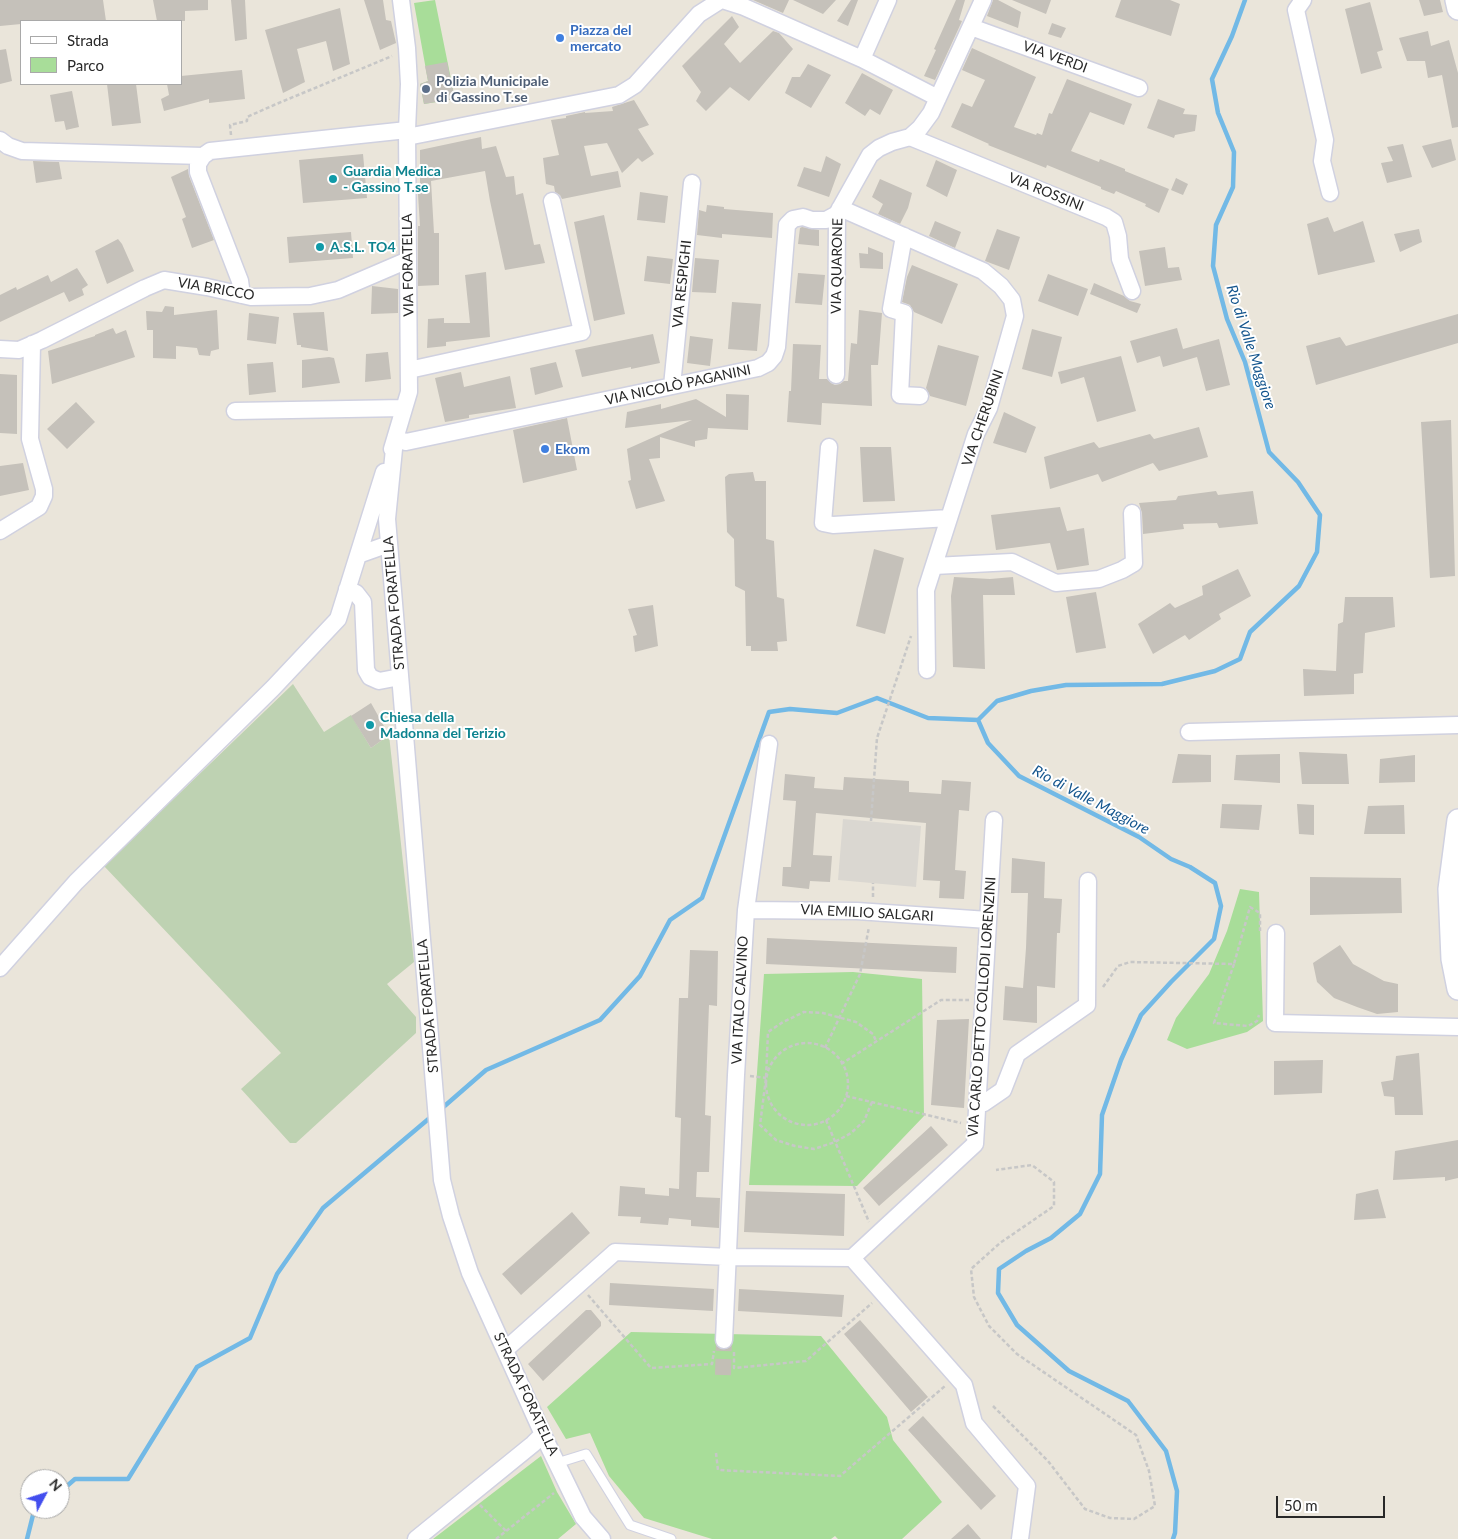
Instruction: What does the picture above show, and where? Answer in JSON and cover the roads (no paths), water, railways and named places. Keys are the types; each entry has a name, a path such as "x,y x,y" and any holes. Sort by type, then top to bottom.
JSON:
{"street":[{"name":"VIA FORATELLA","path":"395,439 410,392 407,134 409,84 401,0"},
{"path":"242,295 240,281 198,172 198,164 203,156 210,151 407,134 619,95 635,85 699,14 721,0 744,7 862,59 938,98"},
{"path":"862,59 888,0"},
{"name":"VIA QUARONE","path":"836,375 838,211 870,155 878,148 910,137 920,128 931,113 983,0"},
{"path":"1303,0 1296,10 1325,140 1322,161 1330,193"},
{"path":"1456,0 1458,9"},
{"name":"VIA VERDI","path":"971,27 1138,88"},
{"name":"VIA ROSSINI","path":"910,137 1106,217 1114,222 1118,236 1120,259 1132,291"},
{"path":"0,140 8,146 22,151 203,156"},
{"name":"VIA RESPIGHI","path":"672,386 692,183"},
{"path":"409,370 582,332 552,201"},
{"name":"VIA CHERUBINI","path":"838,211 904,236 983,272 1001,286 1012,300 1015,316 990,408 976,434 926,590 927,670"},
{"name":"VIA NICOLÒ PAGANINI","path":"395,439 406,442 758,368 768,363 774,356 777,347 787,225 793,219 803,217 812,220 826,220 838,211"},
{"path":"904,236 891,309 904,313 900,395 920,396"},
{"name":"VIA BRICCO","path":"0,350 19,350 164,280 251,297 310,296 338,290 408,260"},
{"path":"0,531 39,507 44,496 44,489 30,439 32,344"},
{"path":"236,410 404,408"},
{"path":"0,968 76,882 273,688 338,619 395,439"},
{"name":"STRADA FORATELLA","path":"395,439 387,519 442,1180 450,1216 470,1273 505,1350 538,1439 557,1463 583,1517 602,1539"},
{"path":"829,447 823,523 834,525 949,518"},
{"path":"934,566 1012,562 1056,583 1098,579 1122,570 1134,563 1132,513"},
{"path":"366,529 387,519"},
{"path":"358,555 389,544"},
{"path":"347,589 356,593 363,602 366,670 370,677 379,680 400,677"},
{"path":"1189,732 1458,724"},
{"name":"VIA ITALO CALVINO","path":"724,1340 736,1075 746,910 769,744"},
{"name":"VIA CARLO DETTO COLLODI LORENZINI","path":"852,1258 975,1144 994,820"},
{"path":"1458,820 1449,889 1452,959 1458,989"},
{"path":"977,1105 984,1103 1003,1090 1017,1054 1087,1005 1088,880"},
{"name":"VIA EMILIO SALGARI","path":"746,910 872,912 988,920"},
{"path":"1268,932 1275,1024 1458,1027"},
{"path":"505,1350 615,1252 728,1257 852,1258 964,1385 974,1423 1027,1486 1020,1539"},
{"path":"416,1539 538,1439"}],"lane":[{"path":"557,1463 586,1454 630,1524 672,1539"}],"waterway":[{"name":"Rio di Valle Maggiore","path":"1173,1539 1177,1491 1166,1451 1128,1401 1069,1371 1017,1325 998,1293 999,1269 1026,1251 1051,1238 1080,1214 1100,1174 1102,1115 1121,1060 1141,1015 1214,939 1221,906 1215,883 1190,867 1171,859 1139,837 1019,776 988,743 978,720 997,701 1031,691 1066,685 1162,684 1215,671 1240,659 1250,632 1299,586 1317,552 1320,515 1298,482 1269,452 1245,362 1227,319 1213,266 1216,225 1233,187 1234,152 1218,113 1212,79 1232,36 1245,0"},
{"path":"440,1110 486,1070 600,1020 640,976 670,920 702,898 769,712 790,709 837,713 877,698 928,718 978,720"},
{"path":"70,1483 75,1479 128,1479 197,1367 250,1338 277,1274 323,1208 432,1116"},
{"path":"27,1539 32,1519"}],"tunnel":[{"path":"723,1375 724,1340"}],"place":[{"name":"Piazza del mercato","path":"560,38"},
{"name":"Polizia Municipale di Gassino T.se","path":"426,89"},
{"name":"Guardia Medica - Gassino T.se","path":"333,179"},
{"name":"A.S.L. TO4","path":"320,247"},
{"name":"Ekom","path":"545,449"},
{"name":"Chiesa della Madonna del Terizio","path":"370,725"}]}
